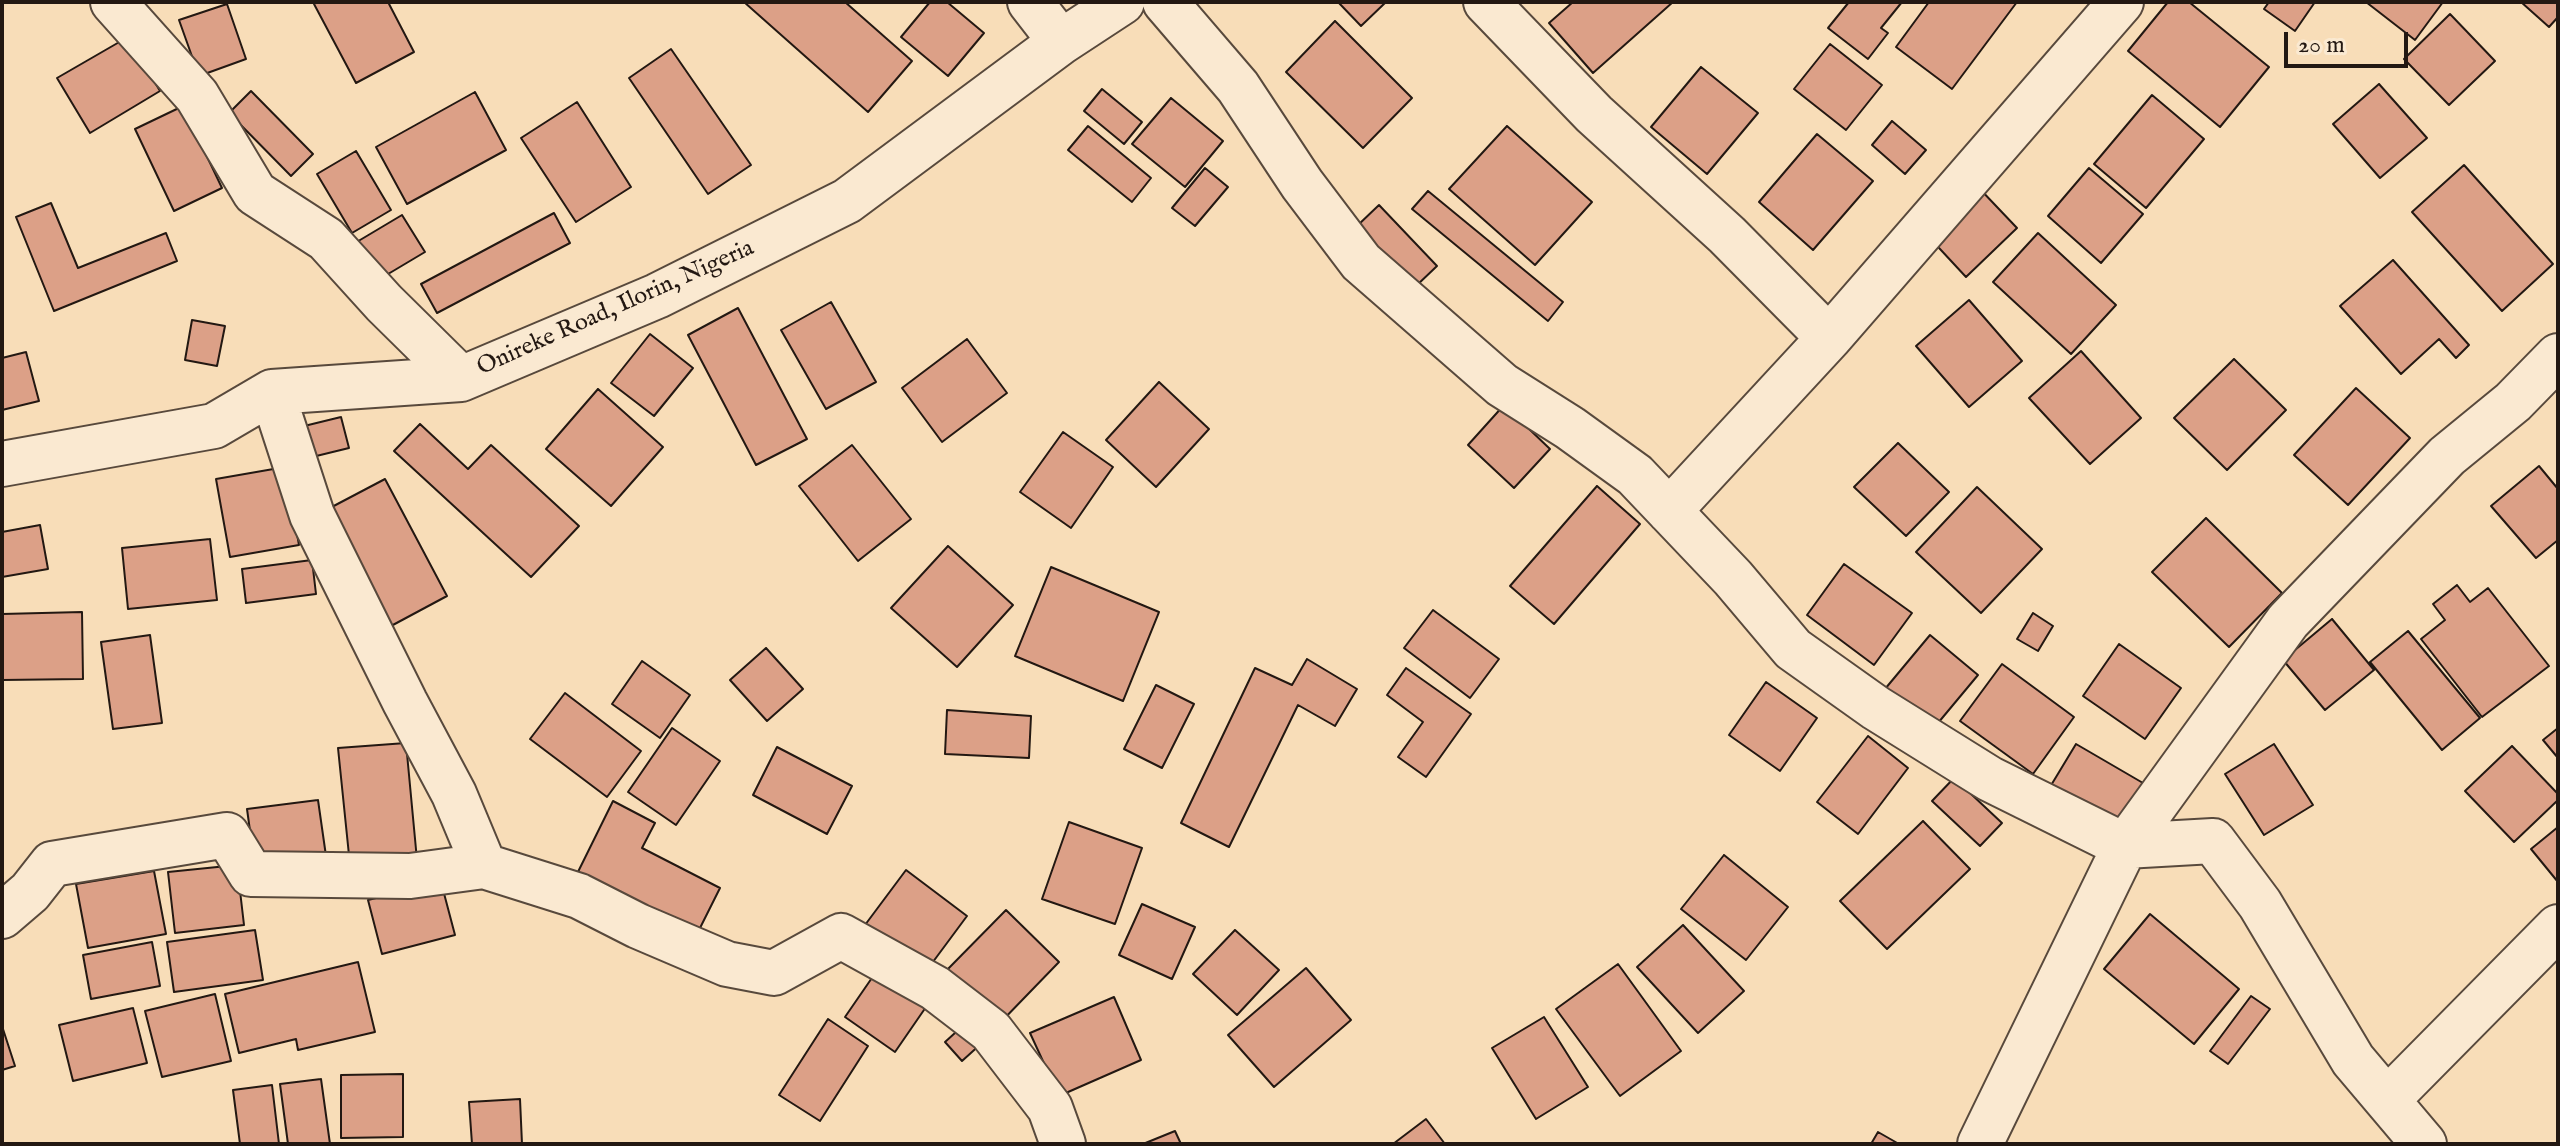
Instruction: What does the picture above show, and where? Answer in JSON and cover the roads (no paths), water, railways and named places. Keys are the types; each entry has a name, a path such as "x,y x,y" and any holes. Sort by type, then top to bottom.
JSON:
{"street":[{"path":"113,2 197,96 255,193 326,239 384,303 461,379"},
{"path":"1030,2 1061,42"},
{"name":"Onireke Road, Ilorin, Nigeria","path":"2,464 214,426 272,392 461,379 657,296 847,201 1061,42 1122,2"},
{"path":"1165,2 1238,87 1302,184 1361,262 1502,385 1570,428 1635,475 1733,578 1793,649 1876,708 1990,779 2125,846 2213,841 2260,904 2353,1060 2424,1144"},
{"path":"1486,2 1594,114 1727,235 1829,338"},
{"path":"1669,511 1829,338 2121,2"},
{"path":"1980,1144 2125,846 2288,621 2447,456 2513,402 2558,356"},
{"path":"272,392 312,515 454,794 484,866"},
{"path":"2,916 30,892 52,864 227,835 251,874 410,876 484,866 579,896 638,926 727,964 774,973 841,936 935,988 991,1031 1050,1108 1063,1144"},
{"path":"2387,1100 2558,927"}]}
